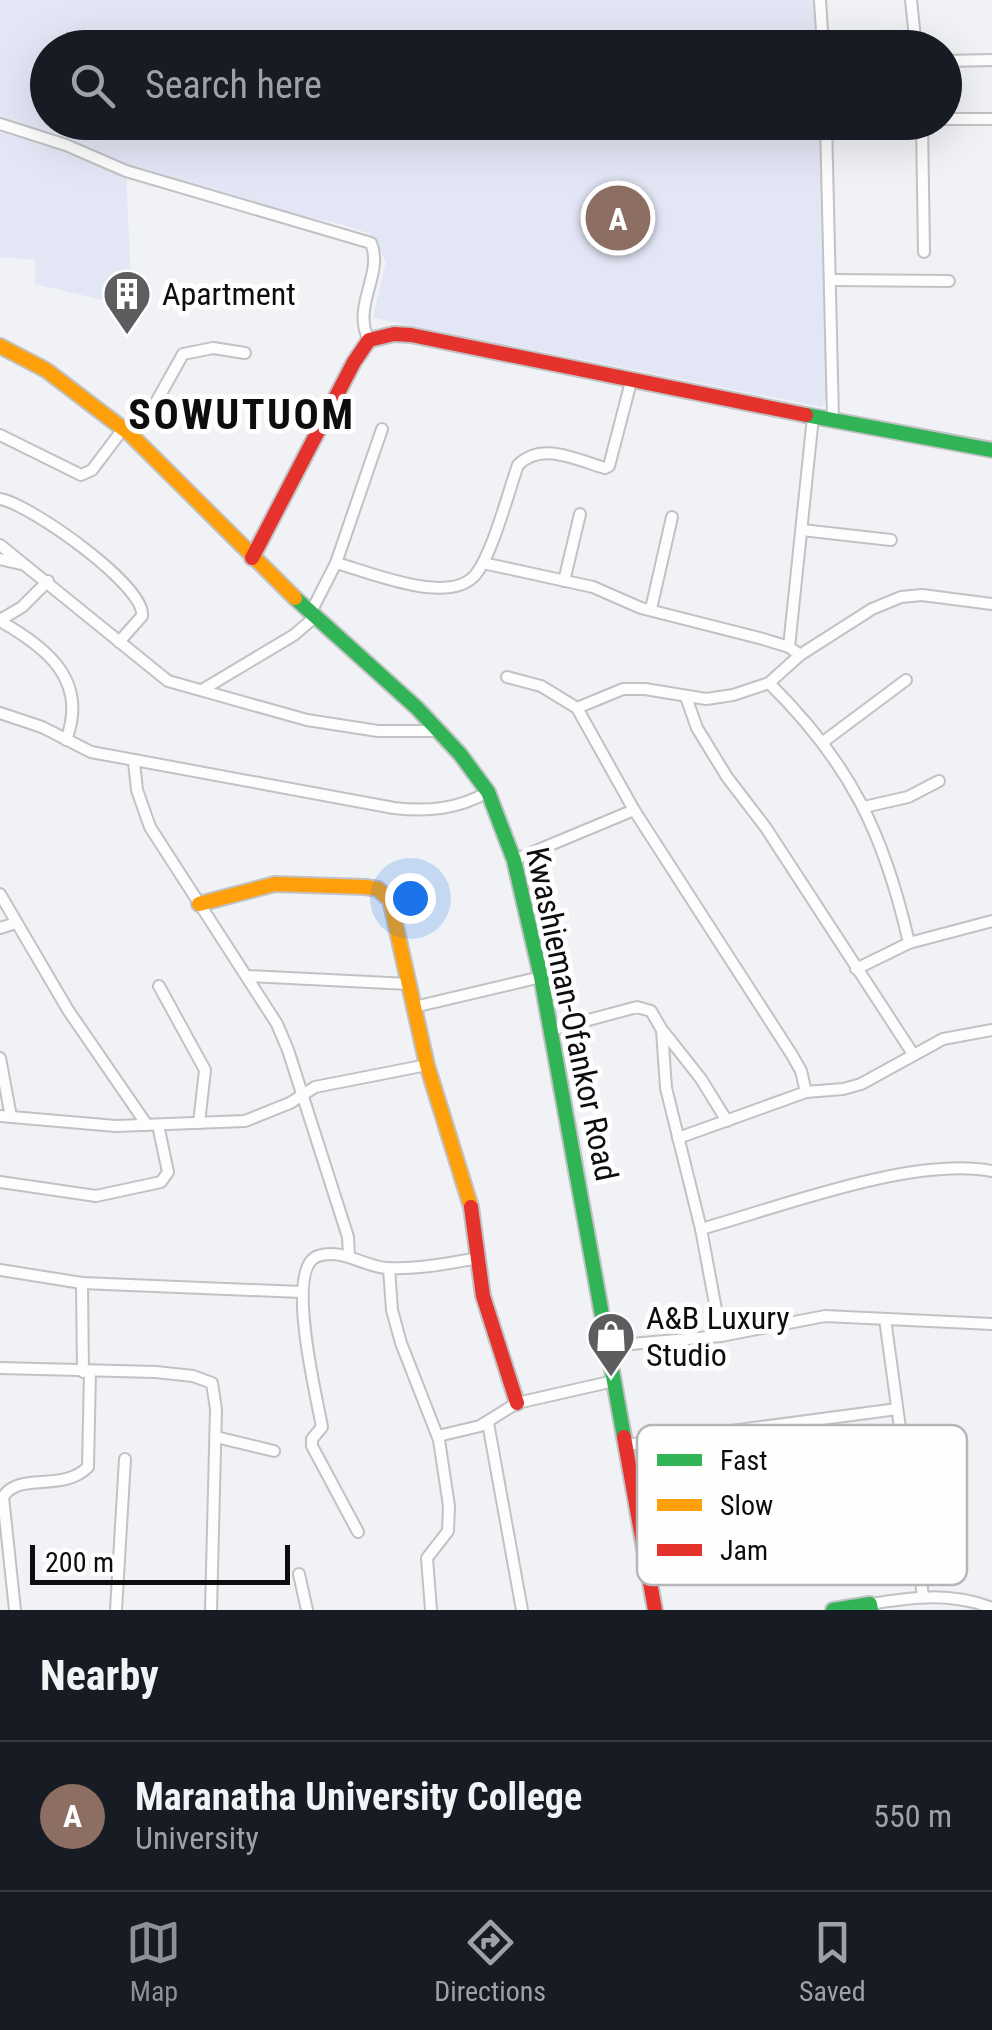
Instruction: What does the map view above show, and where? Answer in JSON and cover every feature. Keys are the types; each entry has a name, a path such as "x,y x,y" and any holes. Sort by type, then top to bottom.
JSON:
{"street":[{"path":"820,0 822,30"},
{"path":"911,0 914,30"},
{"path":"962,61 992,60"},
{"path":"962,119 992,119"},
{"path":"0,124 30,134"},
{"path":"50,140 126,171 372,243 374,265 362,318 369,340"},
{"path":"827,140 833,419"},
{"path":"922,140 924,252"},
{"path":"831,280 948,281"},
{"path":"252,558 354,362 369,340 394,334 992,450"},
{"name":"Kwashieman-Ofankor Road","path":"0,346 46,370 127,432 252,558 440,730 488,792 514,860 541,977 637,1510"},
{"path":"0,435 81,475 92,470 154,406 183,354 213,348 245,353"},
{"path":"336,563 440,589 462,586 482,563 523,460 544,452 609,466 632,378"},
{"path":"790,646 813,418"},
{"path":"202,690 294,634 314,614 336,563 382,429"},
{"path":"0,499 23,506 55,526 140,603 142,616 119,642"},
{"path":"564,581 580,514"},
{"path":"651,609 672,517"},
{"path":"802,530 891,540"},
{"path":"0,545 157,674 330,725 378,732 440,730"},
{"path":"0,559 27,566"},
{"path":"482,563 610,592 633,606 790,646 800,655"},
{"path":"48,581 22,607 0,620 43,648 66,678 72,711 66,740"},
{"path":"577,708 622,690 719,698 769,683 800,655 872,609 901,597 992,604"},
{"path":"507,677 541,686 577,708 634,810 792,1054 806,1092"},
{"path":"823,742 906,680"},
{"path":"769,683 823,742 864,807 888,866 908,943"},
{"path":"686,697 709,749 766,828 914,1054"},
{"path":"0,713 42,727 92,752 134,762 417,811 454,806 488,792"},
{"path":"134,762 137,790 150,827 277,1024 348,1236 348,1256"},
{"path":"864,807 908,797 939,782"},
{"path":"514,860 634,810"},
{"path":"199,904 275,884 378,889 393,908 427,1065 471,1207 483,1296 517,1403"},
{"path":"0,894 68,1010 152,1125 168,1172 161,1182 96,1196 73,1196 0,1182"},
{"path":"856,969 908,943 992,921"},
{"path":"0,928 16,923"},
{"path":"247,976 409,984"},
{"path":"414,1007 541,977"},
{"path":"160,986 205,1070 199,1123"},
{"path":"551,1030 630,1008 651,1011 701,1078 727,1121"},
{"path":"662,1030 666,1088 721,1336"},
{"path":"678,1138 806,1092 861,1084 962,1033 992,1030"},
{"path":"0,1058 6,1116 82,1126 246,1121 330,1083 427,1065"},
{"path":"700,1229 918,1172 946,1168 992,1172"},
{"path":"358,1532 312,1446 312,1438 322,1426 301,1292 311,1259 326,1254 348,1256 389,1268 479,1258"},
{"path":"389,1268 392,1310 401,1344 438,1436 450,1523 445,1537 432,1547 427,1558 431,1610"},
{"path":"0,1270 82,1283 301,1292"},
{"path":"15,1610 2,1534 6,1491 16,1484 71,1480 88,1467 82,1283"},
{"path":"609,1346 721,1336 825,1316 992,1324"},
{"path":"885,1319 899,1425"},
{"path":"0,1368 156,1372 208,1380 215,1388 211,1610"},
{"path":"438,1436 488,1423 517,1403 614,1380"},
{"path":"777,1425 897,1409"},
{"path":"488,1423 522,1610"},
{"path":"216,1437 274,1450"},
{"path":"626,1445 637,1444"},
{"path":"116,1610 125,1459"},
{"path":"299,1574 308,1610"},
{"name":"Kwashieman-Ofankor Road","path":"651,1585 656,1610"},
{"path":"922,1585 924,1596"},
{"path":"833,1610 924,1596 963,1598 992,1608"}],"shaded area":[{"path":"0,0 815,0 816,30 30,30 30,140 822,140 832,389 822,407 373,318 386,261 370,234 126,168 132,307 35,284 35,260 0,257"}],"traffic: fast":[{"path":"806,415 992,450"},
{"path":"295,598 417,708 460,754 488,792 514,860 541,977 624,1437"},
{"path":"833,1610 870,1604 871,1610"}],"traffic: slow":[{"path":"0,346 46,370 130,434 295,598"},
{"path":"199,904 275,884 366,887 378,889 390,900 427,1065 471,1207"}],"traffic: jam":[{"path":"252,558 369,340 394,334 411,335 806,415"},
{"path":"471,1207 483,1296 517,1403"},
{"path":"624,1437 637,1510"},
{"path":"651,1585 655,1610"}],"place":[{"name":"Maranatha University College","path":"618,218"},
{"name":"Apartment","path":"127,336"},
{"name":"A&B Luxury Studio","path":"611,1378"}],"district":[{"name":"SOWUTUOM","path":"242,414"}]}
